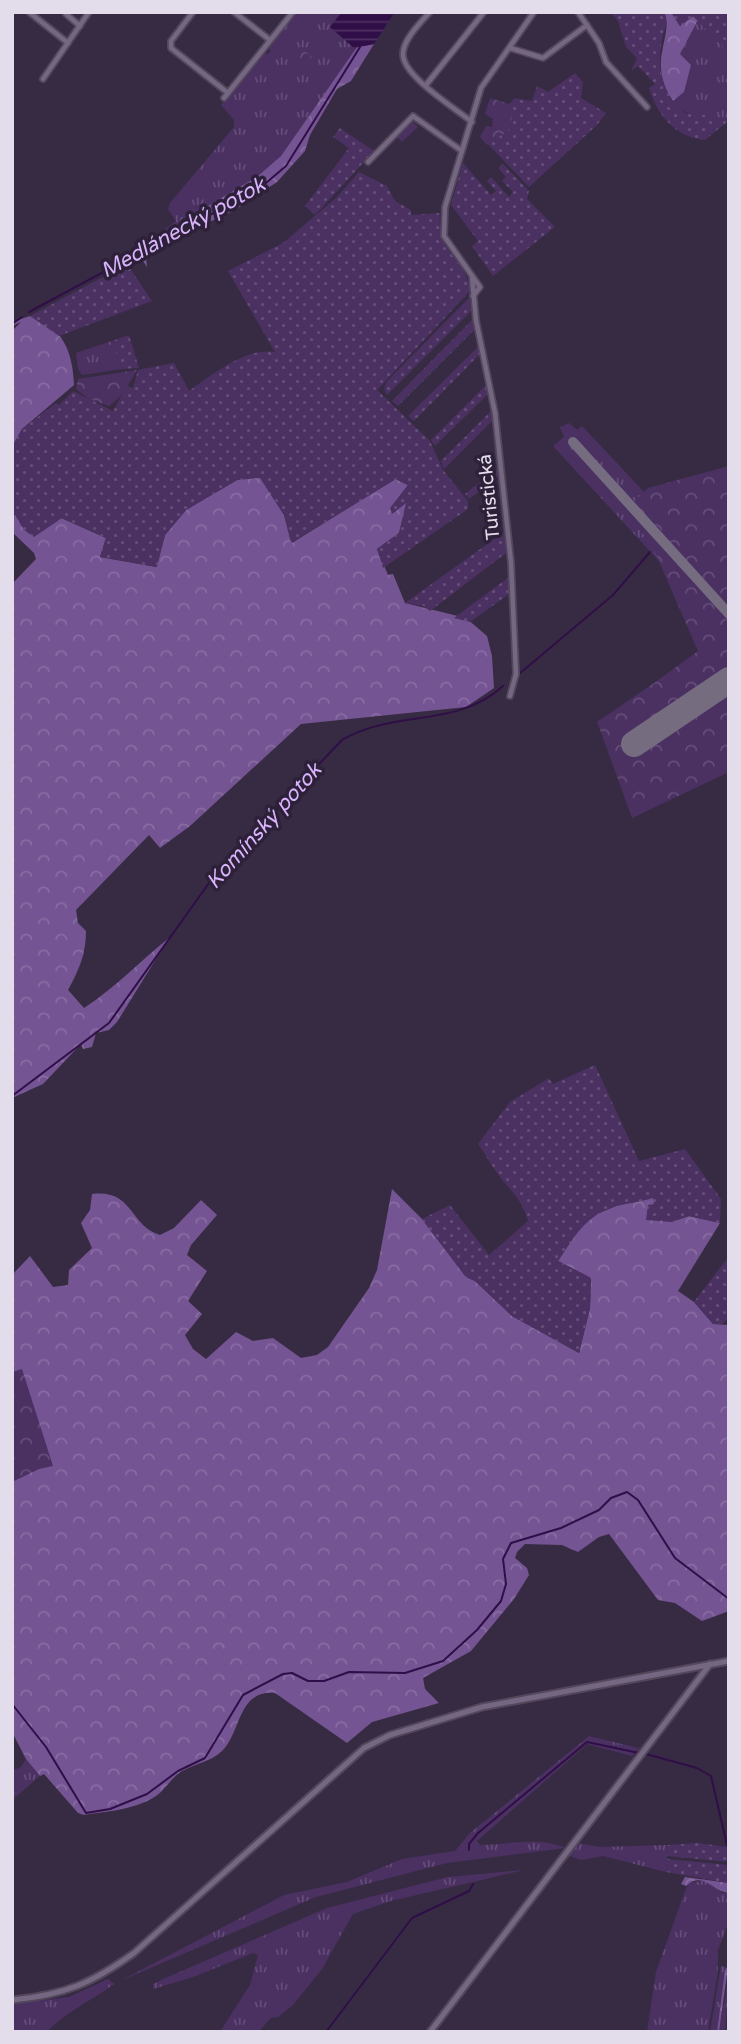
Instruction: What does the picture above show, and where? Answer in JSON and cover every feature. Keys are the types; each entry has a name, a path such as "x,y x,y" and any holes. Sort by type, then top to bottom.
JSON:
{"street":[{"path":"43,79 89,12"},
{"path":"193,12 171,41 171,48 229,93"},
{"path":"234,12 270,40"},
{"path":"224,98 293,12"},
{"path":"430,12 405,44 402,54 409,72 471,122"},
{"path":"426,85 484,12"},
{"name":"Turistická","path":"510,696 516,674 510,552 493,402 473,296 480,287 449,246 443,225 445,206 481,88 534,12"},
{"path":"578,12 599,43 606,62 647,107"},
{"path":"31,13 68,43"},
{"path":"66,14 80,26"},
{"path":"510,48 543,58 587,25"},
{"path":"368,162 413,116 462,151"},
{"path":"12,2000 51,1996 77,1988 103,1975 134,1953 364,1748 390,1735 482,1707 729,1661"},
{"path":"430,2032 710,1664"}],"green space":[{"path":"297,12 342,12 330,27 356,49 281,156 258,177 156,236 176,221 168,209 170,203 234,127 234,120 221,105 265,53 271,51 268,48"},
{"path":"610,12 664,12 666,22 660,60 663,80 671,98 686,113 714,116 727,122 705,140 685,134 669,123 652,98 649,88 655,84 638,66 631,71 637,58 626,47 618,21"},
{"path":"664,12 671,12 680,26 693,16 698,20 680,54 691,65 684,92 673,101 665,87 662,73 661,61 666,30"},
{"path":"671,12 729,12 729,53 693,16 680,26"},
{"path":"698,20 729,53 727,122 686,112 673,101 684,92 687,71 680,54"},
{"path":"374,44 351,81 337,89 310,135 305,151 277,182 235,210 150,250 146,257 147,267 141,258 131,264 124,256 258,176 281,156 357,47"},
{"path":"302,48 315,60 304,73 290,62"},
{"path":"575,73 583,82 581,98 606,113 597,125 529,187 488,144 508,131 513,113 504,111 503,103 510,105 514,98 532,101 537,86 548,92"},
{"path":"490,98 509,104 512,102 520,117 516,126 487,145 480,137 486,126 492,127 493,119 485,114"},
{"path":"410,119 418,127 402,142 395,135"},
{"path":"340,128 374,151 315,215 305,206 349,148 333,137"},
{"path":"463,163 491,195 496,191 487,181 491,177 509,197 513,192 502,181 506,177 498,168 503,164 529,191 527,199 555,227 493,276 472,246 478,241 451,205"},
{"path":"359,172 387,186 395,201 411,210 411,215 440,213 443,238 468,280 470,291 377,390 430,441 443,470 468,501 468,509 383,568 377,549 399,533 406,503 392,514 390,508 408,485 396,479 291,543 284,515 260,478 237,480 186,510 165,535 157,567 100,557 106,538 62,518 34,537 24,530 12,510 12,447 22,429 56,403 59,405 73,391 113,411 127,386 133,388 138,370 174,363 189,391 241,358 275,352 228,271 283,243 336,198"},
{"path":"127,264 152,301 59,336 30,316"},
{"path":"471,296 472,310 387,395 384,388 387,381"},
{"path":"30,316 59,334 69,352 74,385 22,429 12,447 12,331 21,322 12,326 12,322"},
{"path":"472,320 475,329 398,406 392,401"},
{"path":"129,335 139,368 122,369 112,341"},
{"path":"112,341 122,369 82,375 78,369 76,353"},
{"path":"478,347 480,354 414,421 408,416"},
{"path":"137,370 122,395 109,406 89,399 76,389 78,379"},
{"path":"487,384 489,393 435,446 431,440"},
{"path":"491,411 492,421 444,469 441,461"},
{"path":"569,423 577,430 582,426 729,582 729,718 626,787 597,722 726,634 553,446 564,437 560,427"},
{"path":"729,466 729,772 632,818 598,724 698,651 651,543 624,511 648,488"},
{"path":"497,469 498,477 469,499 465,494"},
{"path":"260,477 284,515 292,543 395,479 408,485 391,508 393,513 407,502 399,533 377,549 388,575 393,574 405,603 466,618 487,636 492,656 494,688 466,707 301,724 190,826 160,848 149,835 76,910 78,923 86,931 86,939 81,962 68,990 84,1008 169,938 117,1022 109,1030 96,1033 92,1047 83,1049 81,1044 43,1084 12,1098 12,584 36,559 34,553 12,532 12,510 14,515 61,518 106,538 100,557 156,567 165,535 186,510 237,480"},
{"path":"504,532 506,553 430,611 424,606 405,603"},
{"path":"509,577 509,594 470,622 454,618"},
{"path":"595,1065 639,1161 685,1149 721,1199 720,1223 689,1216 671,1222 646,1220 648,1205 654,1204 653,1198 616,1206 589,1221 575,1235 558,1261 591,1278 590,1308 579,1353 512,1316 475,1281 466,1277 422,1219 450,1205 489,1255 528,1221 519,1200 494,1170 478,1144 510,1102 549,1078 553,1084"},
{"path":"392,1189 422,1219 466,1277 475,1281 512,1316 579,1353 590,1308 591,1278 558,1261 579,1229 595,1215 616,1206 654,1197 655,1204 671,1222 689,1216 720,1223 678,1291 694,1302 713,1324 729,1325 729,1611 702,1621 675,1603 658,1600 609,1534 599,1537 578,1552 562,1545 525,1544 515,1558 527,1568 529,1575 514,1599 471,1651 423,1678 425,1689 439,1703 372,1722 347,1743 275,1693 263,1694 247,1705 222,1751 213,1758 180,1772 156,1796 121,1809 84,1815 78,1813 44,1774 40,1776 26,1759 12,1732 12,1275 30,1256 53,1287 68,1285 69,1270 92,1248 81,1223 90,1210 92,1194 116,1197 124,1202 142,1224 160,1235 174,1228 201,1200 217,1215 191,1245 187,1255 207,1271 188,1301 202,1314 185,1335 193,1349 206,1359 236,1332 253,1341 273,1338 301,1358 317,1355 328,1347 369,1288 377,1270"},
{"path":"729,1256 729,1317 723,1324 713,1324 694,1302"},
{"path":"22,1369 53,1466 39,1469 12,1482 12,1372"},
{"path":"589,1736 638,1748 641,1746 632,1756 587,1744 477,1841 480,1845 545,1842 565,1848 447,1863 316,1897 120,1981 284,1895 347,1882 402,1859 455,1851 470,1833"},
{"path":"26,1759 40,1776 12,1800 12,1771 21,1767"},
{"path":"577,1843 600,1847 668,1845 666,1872 603,1856 581,1860 567,1855"},
{"path":"697,1843 728,1847 729,1862 667,1856 668,1845"},
{"path":"667,1859 729,1865 729,1883 666,1872"},
{"path":"524,1870 391,1901 353,1914 322,1969 293,2005 278,2017 271,2018 258,2032 220,2032 250,1985 258,1955 253,1953 193,1977 153,1989 153,1984 161,1980 327,1908 448,1877"},
{"path":"685,1877 729,1883 729,1893 698,1880 686,1886 681,1884"},
{"path":"703,1881 712,1884 722,1893 729,1893 729,1921 718,1950 718,1971 708,2032 647,2032 656,1972 688,1883"},
{"path":"721,1966 729,1968 725,1970 717,2032 710,2032"},
{"path":"728,1967 719,2032 717,2032 725,1970"},
{"path":"729,1975 725,2032 719,2032"},
{"path":"108,1979 114,1984 47,2032 12,2032 12,2004 69,1997"}],"shaded area":[{"path":"342,12 394,13 374,44 354,48 330,27"}],"waterway":[{"name":"Medlánecký potok","path":"29,312 260,188 286,166 360,47"},
{"name":"Medlánecký potok","path":"12,324 22,317"},
{"name":"Komínský potok","path":"519,674 613,595 650,552"},
{"name":"Komínský potok","path":"12,1096 109,1023 219,869 342,740 382,725 465,708 485,699 503,686"},
{"path":"12,1704 46,1747 86,1813 110,1809 147,1794 178,1771 205,1758 243,1695 283,1674 292,1673 308,1681 324,1681 349,1672 405,1673 443,1661 477,1630 501,1601 506,1584 503,1559 511,1543 561,1528 599,1510 611,1498 627,1492 638,1500 675,1558 729,1599"},
{"path":"469,1850 469,1844 478,1833 587,1742 639,1753"},
{"path":"646,1754 697,1768 711,1776 727,1845"},
{"path":"326,2032 412,1918 469,1891 473,1884"}],"taxiway":[{"path":"573,442 729,614"}],"runway":[{"path":"634,744 729,680"}]}
